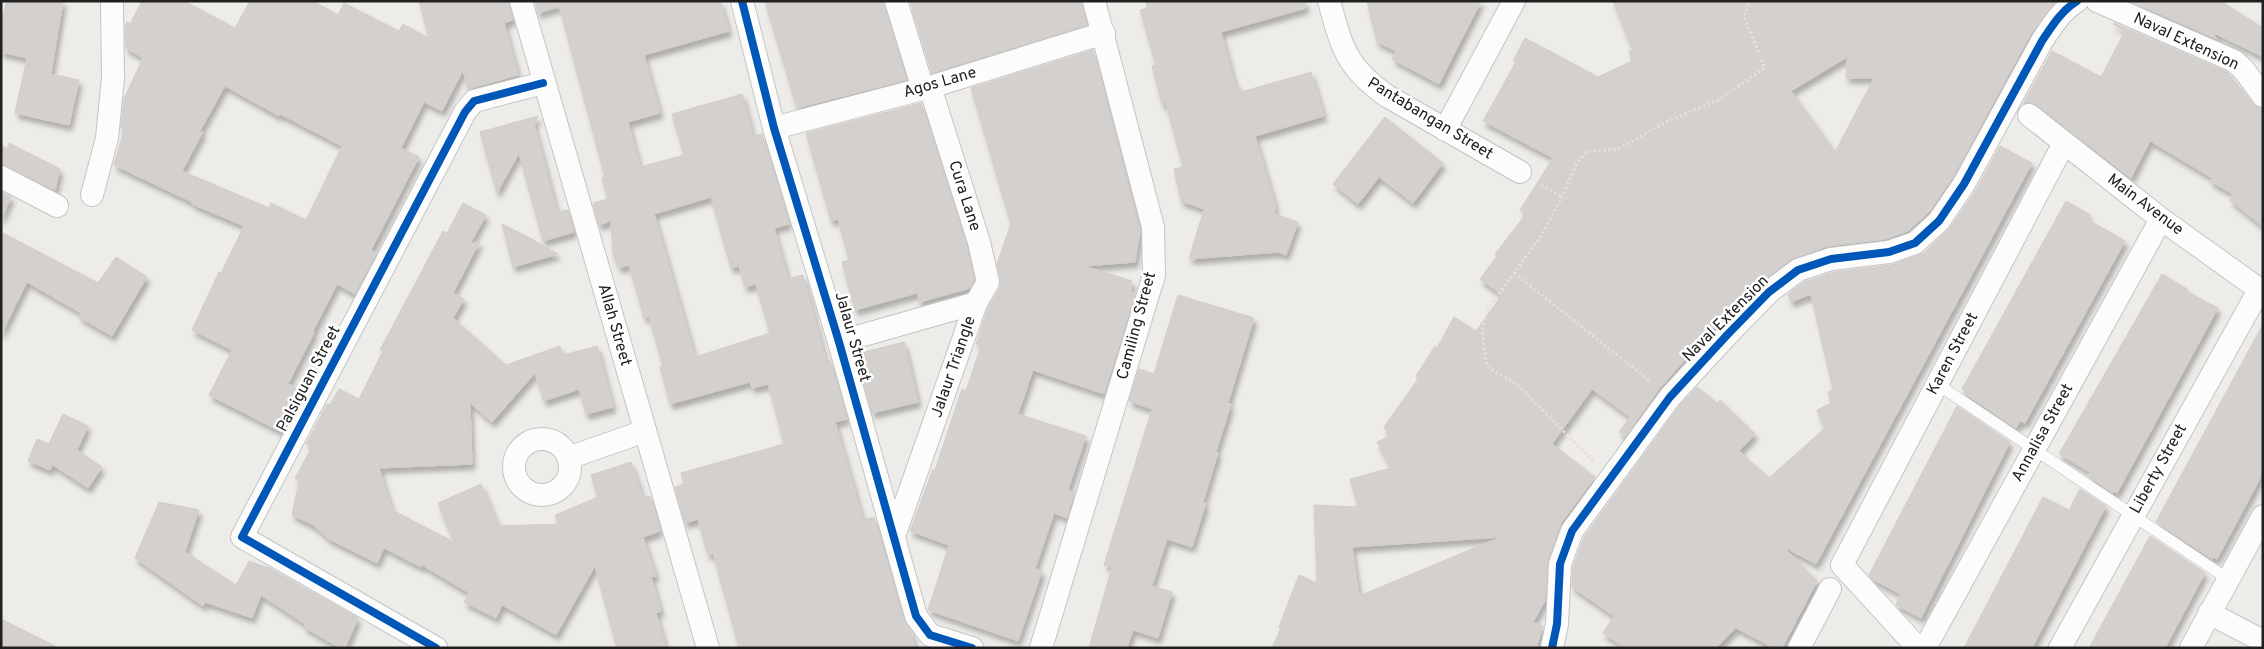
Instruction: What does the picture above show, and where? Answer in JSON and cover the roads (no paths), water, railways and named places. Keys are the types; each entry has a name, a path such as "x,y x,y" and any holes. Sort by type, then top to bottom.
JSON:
{"street":[{"path":"92,195 107,138 112,88 112,1"},
{"name":"Allah Street","path":"521,1 543,83 708,648"},
{"name":"Jalaur Street","path":"742,1 774,128 840,342 916,616 930,635 972,648"},
{"name":"Cura Lane","path":"896,1 979,242 988,282 976,303"},
{"name":"Camiling Street","path":"1041,648 1154,275 1153,227 1104,33 1094,1"},
{"name":"Pantabangan Street","path":"1329,1 1343,50 1355,70 1366,82 1445,130 1520,172"},
{"path":"1445,130 1514,1"},
{"name":"Naval Extension","path":"1552,648 1557,624 1557,598 1563,556 1572,531 1670,397 1769,292 1798,270 1831,259 1889,252 1915,243 1939,222 1964,184 2042,42 2054,23 2069,6 2077,1"},
{"name":"Naval Extension","path":"2097,1 2234,61 2244,70 2263,96"},
{"name":"Agos Lane","path":"774,128 926,88 1104,33"},
{"name":"Palsiguan Street","path":"436,648 242,537 465,112 474,102 543,83"},
{"name":"Main Avenue","path":"2030,116 2161,219 2261,291"},
{"name":"Karen Street","path":"1918,648 1842,565 2064,143"},
{"path":"1,177 57,206"},
{"name":"Annalisa Street","path":"1925,648 2161,219"},
{"name":"Liberty Street","path":"2060,648 2261,291"},
{"name":"Jalaur Triangle","path":"840,342 976,303"},
{"name":"Jalaur Triangle","path":"894,536 976,303"},
{"path":"568,458 645,431"},
{"path":"2190,648 2263,516"},
{"path":"1799,648 1830,588"},
{"path":"2210,613 2263,642"}],"lane":[{"path":"1937,384 2228,579"}]}
